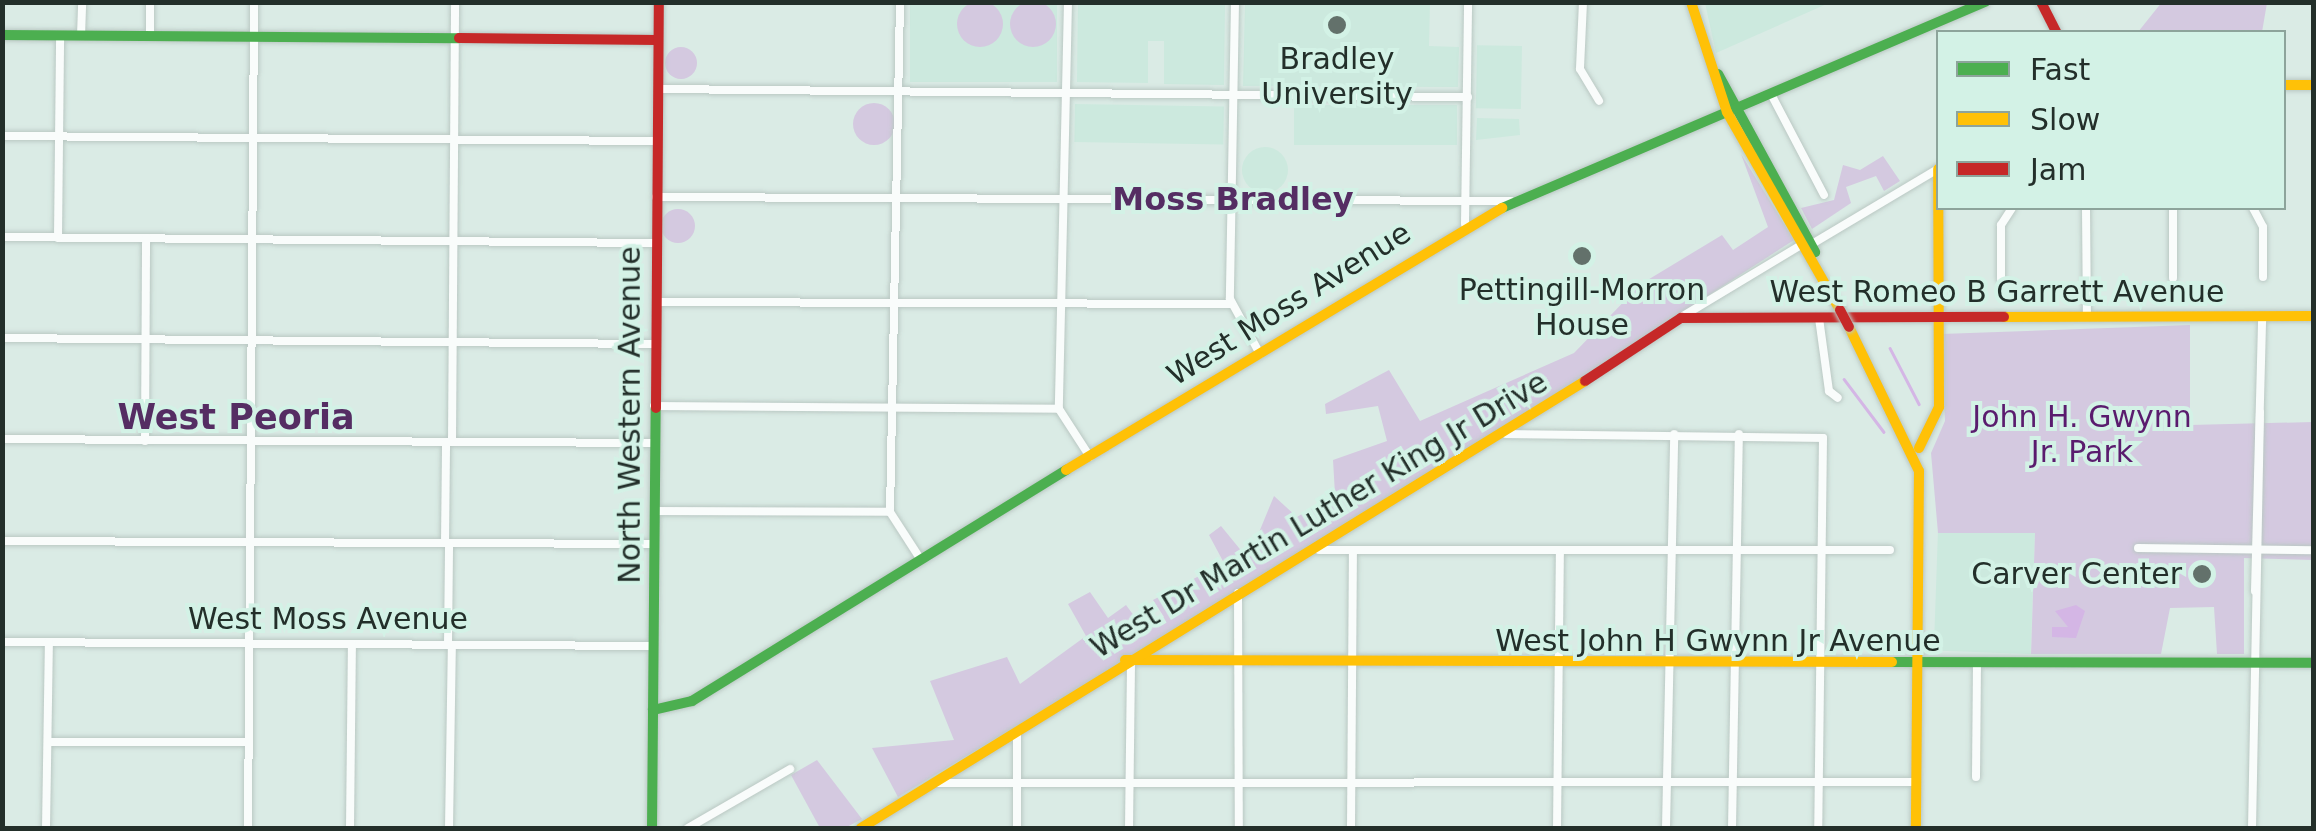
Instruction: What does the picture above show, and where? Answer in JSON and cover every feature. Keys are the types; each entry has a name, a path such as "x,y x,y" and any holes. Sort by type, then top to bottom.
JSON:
{"street":[{"path":"82,2 82,36"},
{"path":"150,2 150,36"},
{"path":"248,828 254,2"},
{"path":"449,828 447,543 454,342 454,2"},
{"name":"North Western Avenue","path":"652,828 659,2"},
{"path":"900,2 890,512 921,560"},
{"path":"1068,2 1059,409 1090,457"},
{"path":"1235,2 1232,304 1260,354"},
{"path":"1465,224 1468,2"},
{"path":"1583,2 1580,69 1599,101"},
{"path":"1691,2 1695,32 1732,110 1843,310 1912,448 1920,539"},
{"path":"1948,2 1955,16"},
{"name":"West Moss Avenue","path":"653,710 687,704 1465,224 1986,2"},
{"path":"2041,2 2055,30"},
{"path":"2,34 658,40"},
{"path":"58,238 60,36"},
{"path":"2286,85 2314,85"},
{"path":"658,89 1468,97"},
{"path":"1771,94 1824,195"},
{"path":"2,136 656,142"},
{"name":"West Dr Martin Luther King Jr Drive","path":"861,828 1238,593 1506,434 1680,318 1936,170"},
{"path":"656,197 1516,202"},
{"path":"1918,448 1939,394 1937,210"},
{"path":"2001,279 2001,224 2011,210"},
{"path":"2086,210 2087,316"},
{"path":"2173,210 2173,278"},
{"path":"2254,210 2263,228 2263,277"},
{"path":"2,238 656,243"},
{"path":"145,441 146,238"},
{"path":"656,302 1232,304"},
{"path":"2252,828 2262,316"},
{"name":"West Romeo B Garrett Avenue","path":"1680,318 2314,316"},
{"path":"1819,318 1829,391 1838,398"},
{"path":"1852,327 1918,448 1916,828"},
{"path":"2,338 655,344"},
{"path":"654,406 1059,409"},
{"path":"1906,422 1926,429"},
{"path":"1912,435 1926,429"},
{"path":"1506,434 1822,437 1824,550 1818,828"},
{"path":"1666,828 1674,434"},
{"path":"1732,828 1739,434"},
{"path":"2,438 654,443"},
{"path":"654,511 890,512"},
{"path":"2,541 653,544"},
{"path":"2138,548 2314,550"},
{"path":"1312,550 1890,550"},
{"path":"1351,828 1353,551"},
{"path":"1557,828 1560,552"},
{"path":"1238,593 1239,828"},
{"name":"West Moss Avenue","path":"2,642 653,646"},
{"path":"46,828 48,642"},
{"path":"350,828 352,644"},
{"path":"1128,663 1129,828"},
{"name":"West John H Gwynn Jr Avenue","path":"1128,663 1240,667 2314,663"},
{"path":"1976,777 1977,666"},
{"path":"1016,828 1017,730"},
{"path":"48,742 249,742"},
{"path":"688,828 790,768"},
{"path":"937,783 1917,782"}],"shaded area":[{"path":"1705,2 1829,3 1716,53"},
{"path":"910,3 1057,3 1057,82 910,82"},
{"name":"Bradley University","path":"1078,3 1225,3 1224,85 1164,84 1164,41 1148,41 1148,83 1077,82"},
{"name":"Bradley University","path":"1245,3 1430,3 1429,46 1459,47 1458,87 1243,86"},
{"name":"Bradley University","path":"1477,45 1522,46 1521,109 1476,108"},
{"name":"Bradley University","path":"1075,104 1224,107 1223,145 1074,142"},
{"name":"Bradley University","path":"1294,105 1457,105 1457,145 1294,145"},
{"name":"Bradley University","path":"1477,118 1519,119 1520,135 1476,140"},
{"name":"Bradley University","path":"1265,147 1281,154 1288,170 1281,186 1265,193 1249,186 1242,170 1249,154"},
{"path":"1938,529 2035,532 2031,654 1934,651"},
{"path":"2076,605 2085,611 2076,638 2052,637 2052,627 2068,627 2055,611"}],"green space":[{"path":"980,1 996,8 1003,24 996,40 980,47 964,40 957,24 964,8"},
{"path":"1033,1 1049,8 1056,24 1049,40 1033,47 1017,40 1010,24 1017,8"},
{"path":"2162,2 2267,3 2262,30 2140,30"},
{"path":"681,47 693,51 697,63 693,75 681,79 669,75 665,63 669,51"},
{"path":"874,103 889,109 895,124 889,139 874,145 859,139 853,124 859,109"},
{"path":"1741,154 1794,240 1358,522 898,797 872,748 954,740 930,681 1007,657 1020,684 1086,636 1068,604 1090,592 1108,618 1126,605 1143,628 1164,617 1153,600 1224,563 1209,535 1221,526 1248,559 1274,496 1297,517 1335,494 1333,460 1387,441 1378,406 1326,414 1325,404 1389,370 1420,421 1574,353 1641,284 1722,235 1733,250 1768,227"},
{"path":"1883,156 1900,181 1884,191 1876,176 1846,187 1851,203 1812,229 1801,208 1834,200 1843,165 1860,170"},
{"path":"678,209 690,214 695,226 690,238 678,243 666,238 661,226 666,214"},
{"name":"John H. Gwynn Jr. Park","path":"2190,325 2190,425 2313,422 2313,560 2244,558 2244,654 2217,654 2214,607 2170,608 2161,654 2031,654 2035,533 1938,533 1931,453 1945,421 1941,334"},
{"path":"817,760 862,819 845,828 820,828 791,775"}],"waterway":[{"path":"1890,348 1919,404"},
{"path":"1844,379 1884,432"}],"traffic: fast":[{"path":"1502,208 1985,2"},
{"path":"2,35 459,38"},
{"path":"1718,74 1815,252"},
{"path":"652,828 656,408"},
{"path":"653,710 692,701 1066,470"},
{"path":"1892,662 2314,663"}],"traffic: slow":[{"path":"1691,2 1727,112 1840,310"},
{"path":"2286,85 2314,85"},
{"path":"1066,470 1502,208"},
{"path":"1919,448 1939,407 1938,210"},
{"path":"2004,317 2314,316"},
{"path":"1849,327 1919,471 1916,828"},
{"path":"861,828 1585,381"},
{"path":"1125,660 1892,662"}],"traffic: jam":[{"path":"656,408 659,2"},
{"path":"2041,2 2055,30"},
{"path":"459,38 658,40"},
{"path":"1840,310 1849,327"},
{"path":"1585,381 1681,318 2004,317"}],"place":[{"name":"Bradley University","path":"1337,25"},
{"name":"Pettingill-Morron House","path":"1582,256"},
{"name":"Carver Center","path":"2202,574"}],"district":[{"name":"Moss Bradley","path":"1233,199"},
{"name":"West Peoria","path":"236,417"}]}
